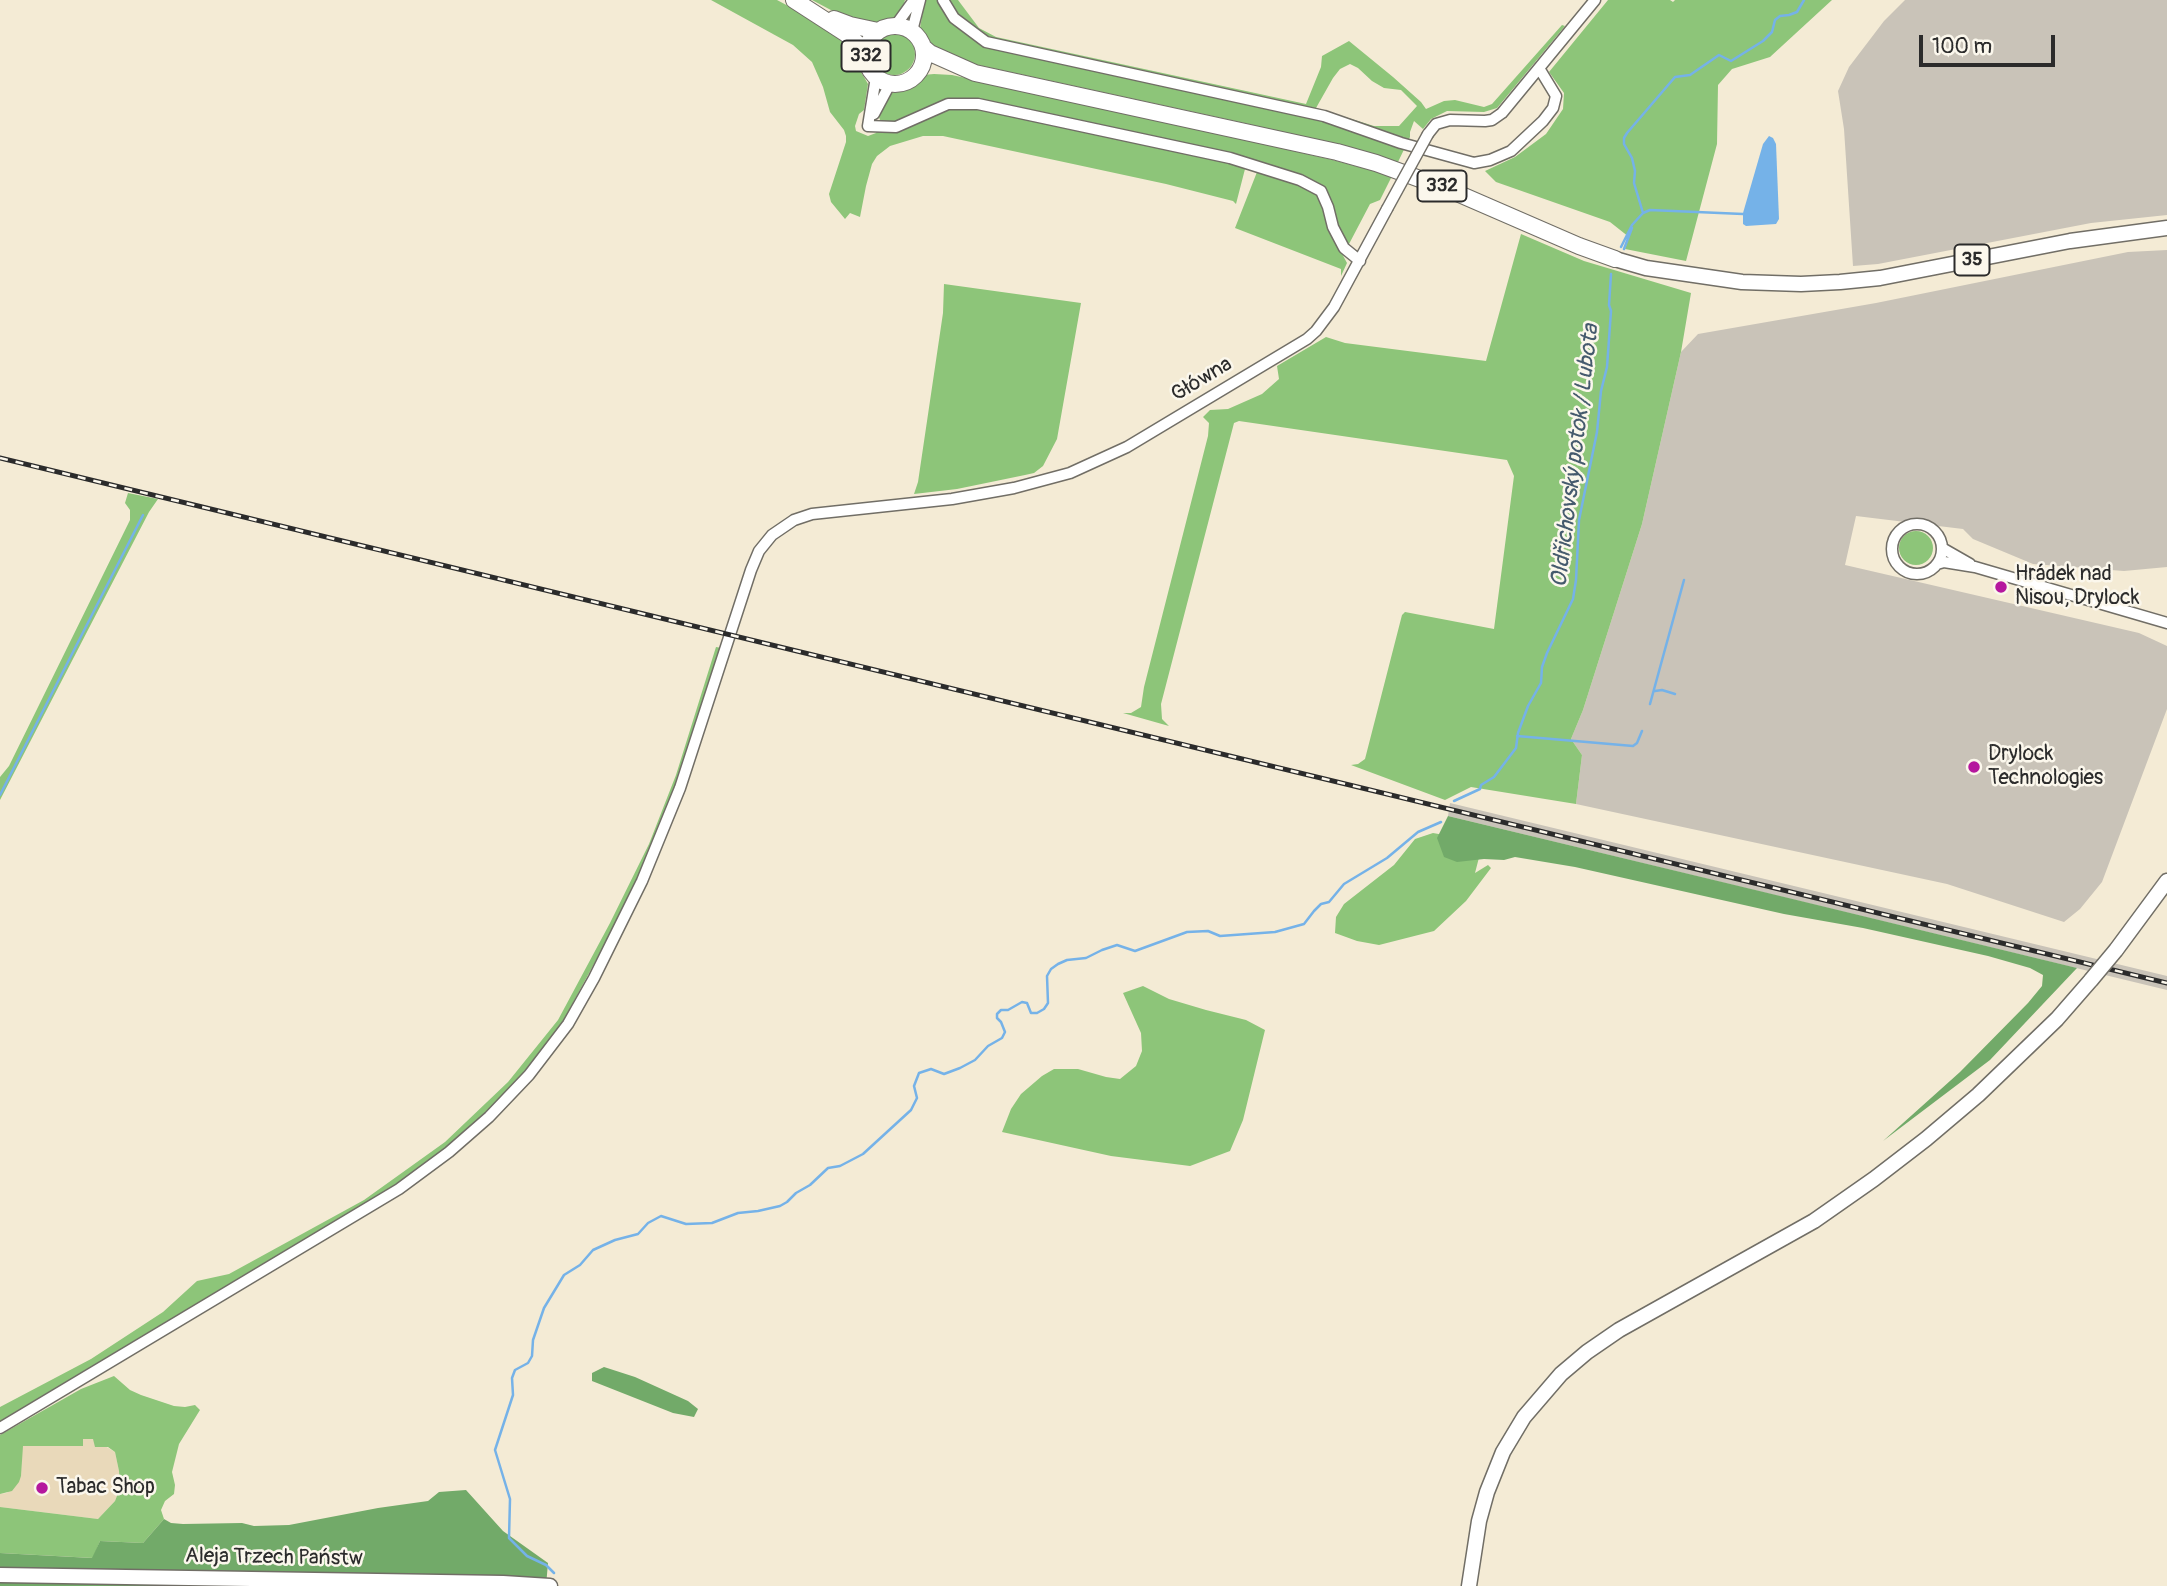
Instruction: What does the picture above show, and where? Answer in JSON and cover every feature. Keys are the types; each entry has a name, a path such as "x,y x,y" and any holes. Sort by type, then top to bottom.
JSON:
{"highway":[{"name":"332","path":"794,0 858,44 866,54 870,69 883,80 899,83 926,71 975,73 1337,152 1439,185 1615,259"},
{"name":"332","path":"812,10 850,25 878,31"},
{"name":"332","path":"866,54 869,41 878,31 888,26 904,28 918,37 930,53 975,73"},
{"name":"332","path":"915,76 923,61 923,47"}],"main road":[{"name":"35","path":"1615,259 1646,268 1742,282 1840,282 1880,278 2167,228"},
{"path":"1469,1586 1479,1521 1503,1452 1524,1417 1562,1374 1587,1352 1619,1330 1814,1221 1926,1139 1979,1095 2057,1019 2116,950 2167,881"},
{"name":"Aleja Trzech Państw","path":"0,1575 549,1586"}],"street":[{"path":"904,28 914,0"},
{"path":"904,28 920,0"},
{"path":"943,0 954,18 986,42 1324,116 1401,143 1474,163 1511,151 1533,132 1553,108 1556,96 1539,68"},
{"name":"Główna","path":"0,1427 399,1189 449,1152 489,1117 529,1075 568,1024 642,881 680,788 759,551 783,525 812,514 952,499 1014,488 1070,473 1127,447 1307,339 1327,318 1436,124 1450,120 1492,120 1506,109 1595,0"},
{"path":"883,80 868,126 896,127 948,104 978,104 1230,158 1300,180 1321,191 1333,228 1344,248 1360,261"},
{"path":"1937,564 1942,548 1937,534 1931,528 1916,524 1901,529 1893,542 1894,558 1905,570 1926,572 1944,562 1975,567 2167,623"},
{"path":"1942,548 1975,567"}],"shaded area":[{"path":"1905,0 2167,0 2167,215 2091,223 1878,264 1853,266 1844,129 1838,91 1849,67 1884,21"},
{"path":"2167,250 2167,567 2124,571 2033,564 1973,539 1963,529 1856,516 1845,565 2139,633 2167,646 2167,709 2102,882 2080,909 2064,922 1947,884 1576,804 1582,755 1571,739 1583,710 1642,524 1681,352 1698,334 1876,303 2128,252"},
{"path":"1450,803 2167,976 2167,990 1448,816"},
{"path":"83,1439 93,1439 115,1452 119,1471 120,1488 115,1501 98,1519 0,1507 0,1494 7,1493 21,1476 22,1446 83,1446"}],"green space":[{"path":"711,0 777,0 839,33 859,53 860,70 868,84 864,110 859,114 855,126 856,131 868,136 876,133 881,123 879,117 882,109 896,90 910,86 923,75 952,75 1333,160 1392,176 1380,200 1370,204 1349,244 1340,250 1347,263 1341,276 1341,269 1235,228 1257,172 1245,169 1236,204 1166,184 943,136 923,136 890,146 877,156 872,164 860,217 850,213 845,219 831,202 829,194 846,136 830,112 812,62 793,45"},
{"path":"812,0 905,0 896,17 878,23 844,17"},
{"path":"925,0 958,0 979,28 996,37 1306,104 1321,67 1322,56 1349,41 1393,77 1426,109 1444,101 1455,100 1484,107 1492,104 1562,25 1565,26 1497,108 1484,112 1447,111 1431,119 1423,129 1414,121 1398,162 1244,123 955,60 933,49 920,28","holes":["1350,64 1384,88 1401,90 1417,106 1399,126 1374,126 1316,108 1340,69"]},
{"path":"1608,0 1832,0 1770,57 1732,69 1718,85 1717,144 1686,261 1625,249 1629,237 1610,222 1496,182 1485,171 1515,157 1546,134 1563,109 1564,93 1549,72"},
{"path":"894,33 909,39 915,54 909,69 894,75 879,69 873,54 879,39"},
{"path":"1521,234 1584,261 1691,293 1681,352 1642,524 1583,710 1571,739 1582,755 1576,804 1471,787 1445,800 1351,765 1365,759 1402,615 1405,612 1494,629 1514,476 1507,460 1239,421 1234,423 1161,704 1162,719 1169,726 1123,713 1131,713 1141,707 1208,436 1209,423 1203,417 1210,410 1228,409 1262,394 1279,379 1277,366 1326,337 1345,343 1486,361"},
{"path":"944,284 1081,303 1057,439 1043,466 1034,473 1025,475 957,489 914,494 943,313"},
{"path":"128,493 158,499 0,800 0,777 9,766 130,520 130,510 125,503"},
{"path":"1916,531 1928,536 1933,548 1928,560 1916,565 1904,560 1899,548 1904,536"},
{"path":"716,647 722,648 680,778 653,846 615,925 562,1023 512,1087 448,1147 366,1206 0,1422 0,1407 91,1359 163,1312 197,1281 229,1274 364,1200 445,1142 508,1082 558,1020 649,844 676,775"},
{"path":"1448,816 2077,968 1990,1060 1883,1141 1960,1072 2028,1003 2042,986 2043,975 2030,968 1988,956 1575,867 1515,857 1457,862 1444,857 1437,838"},
{"path":"1433,833 1483,842 1475,873 1488,865 1491,868 1466,901 1434,931 1379,945 1335,933 1336,917 1344,904 1394,865 1415,839"},
{"path":"1143,986 1169,999 1246,1020 1265,1030 1243,1120 1230,1151 1190,1166 1111,1156 1002,1132 1011,1109 1021,1094 1054,1069 1078,1069 1120,1079 1136,1066 1142,1051 1141,1033 1123,993"},
{"path":"604,1367 635,1377 688,1401 698,1409 694,1417 673,1413 592,1381 592,1373"},
{"path":"114,1376 130,1390 141,1395 174,1406 195,1405 200,1410 179,1444 172,1472 174,1494 165,1501 161,1510 164,1519 143,1543 100,1541 93,1558 0,1553 0,1507 98,1519 115,1501 120,1488 115,1452 108,1447 95,1447 93,1439 83,1439 83,1446 23,1446 19,1482 12,1491 0,1494 0,1435 81,1389"},
{"path":"466,1490 503,1531 548,1563 546,1586 0,1586 0,1553 92,1558 100,1541 143,1543 164,1519 183,1524 289,1525 428,1501 439,1492"}],"water":[{"path":"1769,136 1776,144 1779,219 1776,224 1746,226 1743,224 1743,213 1763,144"}],"waterway":[{"name":"Oldřichovský potok / Lubota","path":"1621,247 1632,225 1643,213 1634,183 1632,158 1624,144 1627,133 1675,77 1690,75 1719,55 1731,61 1763,41 1772,32 1775,20 1797,12 1804,0"},
{"path":"1643,213 1650,210 1743,214"},
{"name":"Oldřichovský potok / Lubota","path":"1624,249 1632,228"},
{"name":"Oldřichovský potok / Lubota","path":"1454,801 1480,789 1481,785 1494,777 1516,748 1518,733 1528,706 1541,683 1542,667 1547,653 1573,599 1579,520 1607,367 1611,274"},
{"path":"0,795 143,515"},
{"path":"1650,704 1684,580"},
{"path":"1655,691 1675,694"},
{"path":"1517,736 1633,746 1642,731"},
{"name":"Oldřichovský potok / Lubota","path":"554,1573 546,1565 527,1556 509,1538 510,1499 495,1450 513,1395 512,1378 515,1370 528,1363 532,1356 533,1340 544,1308 564,1275 580,1265 593,1250 638,1234 648,1223 661,1216 686,1224 712,1223 738,1213 758,1211 787,1202 828,1168 840,1166 863,1154 911,1110 917,1098 914,1086 919,1073 931,1069 944,1074 960,1068 975,1060 988,1046 1002,1038 1005,1032 997,1018 1001,1010 1008,1010 1022,1002 1027,1003 1031,1013 1044,1009 1048,1003 1047,976 1058,964 1086,958 1117,945 1135,951 1187,932 1208,931 1220,936 1275,932 1304,924 1314,911 1321,904 1329,902 1344,884 1387,858 1418,832 1441,822"}],"railway":[{"path":"0,458 2167,983"}],"place":[{"name":"Hrádek nad Nisou, Drylock","path":"2001,587"},
{"name":"Drylock Technologies","path":"1974,767"},
{"name":"Tabac Shop","path":"42,1488"}]}
